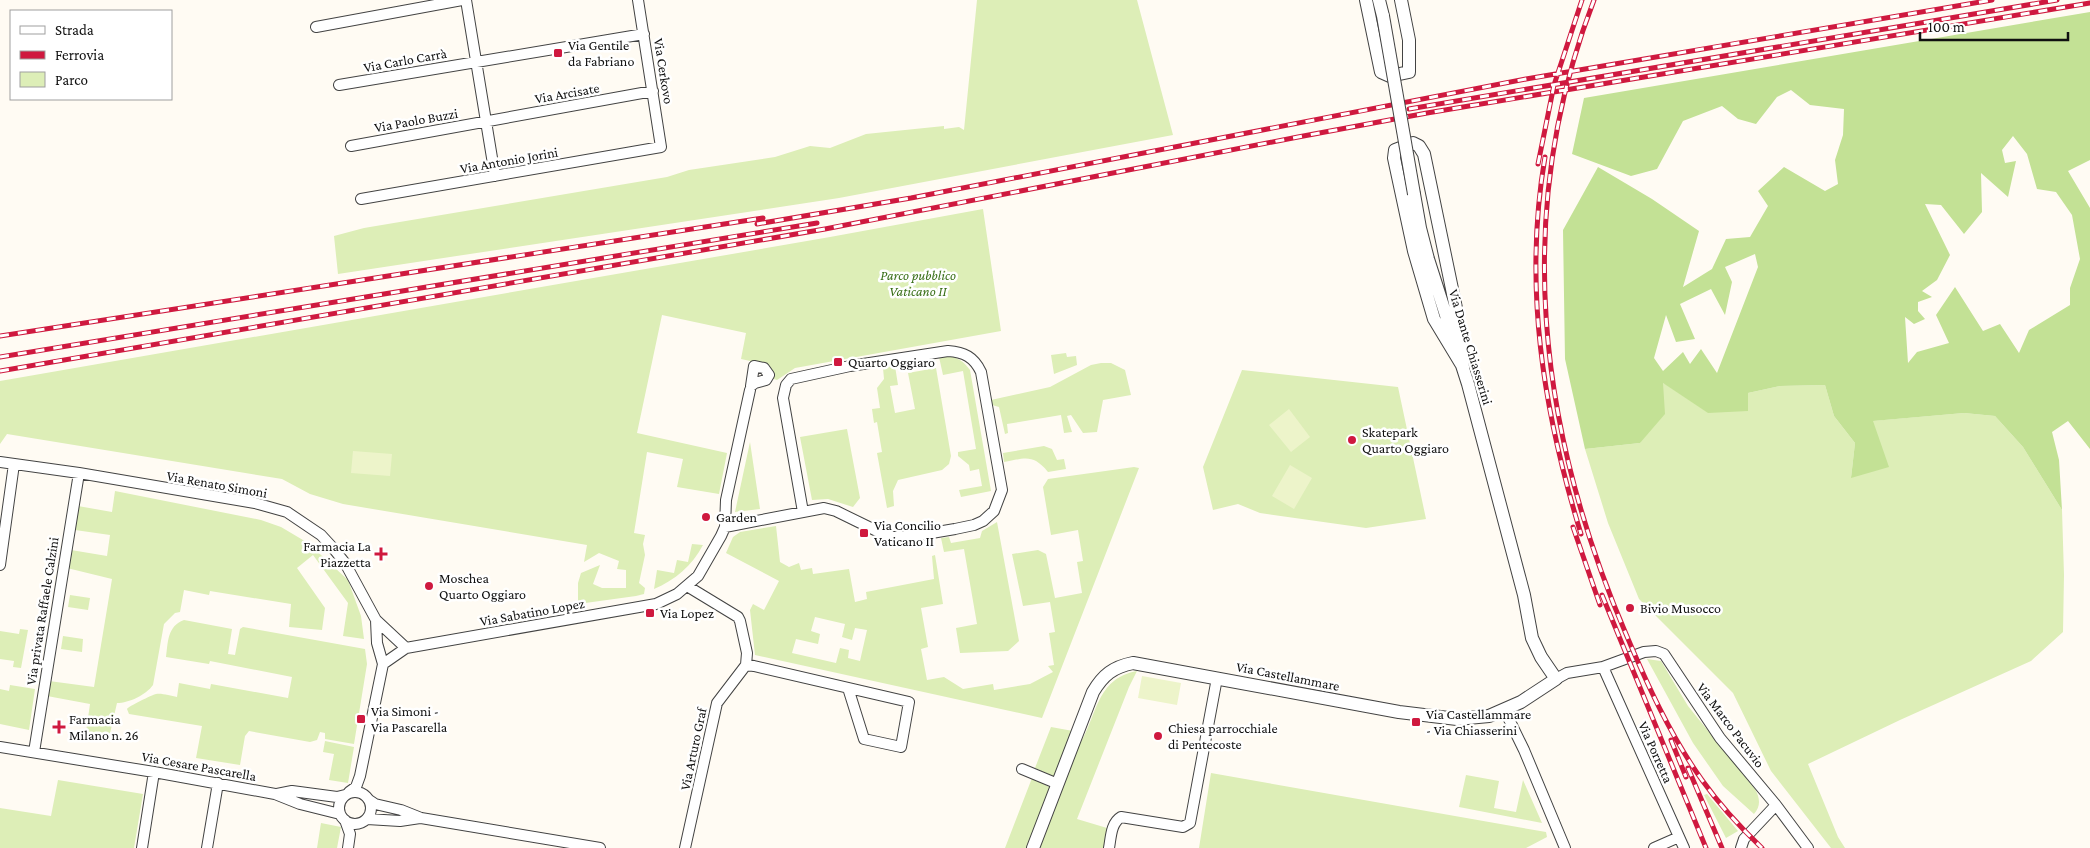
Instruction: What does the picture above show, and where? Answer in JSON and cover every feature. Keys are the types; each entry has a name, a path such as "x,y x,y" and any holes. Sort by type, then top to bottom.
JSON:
{"street":[{"path":"316,27 462,0"},
{"path":"466,0 495,176"},
{"name":"Via Cerkovo","path":"638,0 662,147"},
{"path":"1366,0 1381,72 1390,76 1409,72 1409,40 1401,0"},
{"name":"Via Dante Chiasserini","path":"1379,0 1420,228 1428,260 1463,368 1524,595 1532,638 1541,657 1556,679"},
{"name":"Via Dante Chiasserini","path":"1383,16 1384,0"},
{"path":"476,61 644,34"},
{"name":"Via Carlo Carrà","path":"339,85 476,61"},
{"name":"Via Arcisate","path":"486,121 653,91"},
{"name":"Via Paolo Buzzi","path":"351,146 486,121"},
{"path":"1412,143 1419,146 1424,154 1457,313 1463,368 1434,319 1414,251 1394,158 1395,150 1412,143"},
{"name":"Via Antonio Jorini","path":"361,199 662,147"},
{"path":"725,527 824,508 836,511 892,537 908,537 946,531 974,526 983,521 994,511 1002,490 981,372 977,363 960,352 948,351 850,366 791,379 786,385 784,398 803,512"},
{"name":"Via Sabatino Lopez","path":"383,664 406,648 656,604 687,586 698,576 706,564 725,527 726,500 751,388"},
{"name":"Via Renato Simoni","path":"0,462 255,503 287,512 320,534 333,548 345,563 376,620 406,648"},
{"path":"0,566 14,464"},
{"name":"Via privata Raffaele Calzini","path":"34,752 79,474"},
{"path":"687,586 734,614 740,621 747,653 746,665 848,688 910,702 902,747 864,739 848,688"},
{"name":"Via Renato Simoni","path":"347,793 356,787 360,776 383,664 377,643 376,620"},
{"name":"Via Marco Pacuvio","path":"1603,667 1651,651 1660,652 1667,657 1720,738 1776,805 1808,848"},
{"name":"Via Castellammare","path":"1033,848 1093,692 1108,671 1119,666 1133,663 1422,716 1457,719 1489,716 1504,710"},
{"name":"Via Arturo Graf","path":"685,848 717,703 746,665"},
{"path":"1566,848 1524,750 1504,710 1536,693 1567,673 1603,667"},
{"name":"Via Porretta","path":"1603,667 1684,848"},
{"path":"1109,848 1112,828 1121,817 1183,827 1190,823 1217,678"},
{"name":"Via Cesare Pascarella","path":"0,747 275,794"},
{"path":"1022,769 1058,784"},
{"path":"142,848 154,772"},
{"path":"348,848 351,836 371,809 361,786 360,776"},
{"path":"207,848 218,783"},
{"path":"275,794 292,791 337,796 355,791 376,804 402,810 421,818 600,848"},
{"path":"347,793 339,804 351,836"},
{"path":"275,794 300,804 330,810 352,824 363,821 400,821 421,818"},
{"path":"1741,848 1744,839 1776,805"},
{"path":"1654,848 1679,837"}],"green space":[{"path":"977,0 1137,0 1173,135 839,198 338,274 334,236 364,228 667,177 689,170 775,157 810,146 830,148 866,134 944,126 944,129 959,127 964,130"},
{"path":"2090,12 2090,160 2068,171 2090,208 2090,449 2068,421 2052,432 2059,460 2062,510 2023,447 1995,416 1964,413 1873,421 1889,467 1851,478 1855,443 1834,416 1825,385 1780,386 1748,393 1748,411 1708,413 1663,383 1665,414 1640,443 1585,449 1565,359 1563,230 1598,167 1652,199 1699,231 1683,287 1712,269 1726,239 1750,237 1768,206 1758,191 1784,167 1825,191 1838,184 1835,160 1843,135 1844,109 1810,105 1791,90 1777,97 1756,124 1738,119 1722,106 1683,121 1657,169 1631,176 1572,154 1584,98","holes":["2013,136 2027,154 2037,189 2056,192 2072,215 2080,259 2070,288 2070,305 2029,330 2019,353 2000,324 1983,331 1955,287 1936,315 1949,343 1917,352 1908,363 1905,317 1914,324 1925,319 1918,311 1918,302 1932,297 1922,291 1937,280 1950,255 1925,204 1941,205 1964,234 1982,212 1981,173 2008,197 2016,161 2005,163 2002,150","1755,254 1758,267 1717,373 1701,349 1690,364 1683,352 1663,371 1654,358 1666,315 1676,342 1695,339 1680,304 1711,289 1725,315 1732,282 1725,267"]},
{"name":"Parco pubblico Vaticano II","path":"983,209 1001,331 795,368 777,380 771,378 769,365 741,359 746,333 662,315 637,433 727,453 719,494 677,487 683,459 647,452 634,533 645,535 643,544 645,555 639,583 645,588 644,594 636,596 578,604 578,583 581,573 600,565 593,584 602,588 626,588 626,570 617,569 619,561 599,553 584,562 587,545 343,504 310,494 282,479 7,434 0,444 0,381"},
{"path":"1066,353 1067,357 1076,356 1077,365 1054,374 1051,355"},
{"path":"949,356 961,361 970,370 991,491 961,497 959,490 982,486 979,469 970,471 969,465 958,456 958,452 976,449 963,371 943,375 939,357"},
{"path":"1111,363 1125,370 1131,395 1103,400 1097,432 1083,433 1071,415 1067,416 1072,432 1064,433 1061,415 1007,424 1008,433 1005,434 999,407 992,405 991,400 1050,387 1091,365"},
{"path":"895,366 898,385 890,386 895,413 915,409 908,373 936,368 951,456 949,464 942,470 898,480 893,491 894,506 887,508 877,453 882,452 877,422 874,423 872,409 880,408 877,388 884,379 883,368"},
{"path":"1242,370 1398,387 1426,519 1366,528 1260,513 1238,504 1213,510 1203,467"},
{"path":"1663,383 1748,411 1748,393 1780,386 1825,385 1834,416 1855,443 1851,478 1872,421 1964,413 1995,416 2023,447 2062,510 2063,632 2031,661 1808,764 1838,837 1845,848 1831,848 1771,771 1733,693 1639,599 1608,523 1585,449 1640,443"},
{"path":"1289,409 1310,437 1291,452 1269,425"},
{"path":"847,429 860,498 853,507 828,499 812,500 800,437"},
{"path":"750,442 760,509 735,512"},
{"path":"1044,446 1052,449 1057,460 1064,459 1066,469 1048,472 1038,462 1029,459 1004,462 1003,453"},
{"path":"353,451 392,454 390,476 351,473"},
{"path":"1290,465 1312,478 1294,509 1272,496"},
{"path":"1134,467 1139,468 1042,718 755,655 750,610 753,604 764,610 779,581 726,553 733,537 740,532 776,526 780,562 789,567 799,563 801,570 812,568 813,574 849,569 855,602 867,599 866,592 934,579 932,556 935,555 943,604 921,608 928,647 921,649 927,680 944,677 963,689 993,684 994,690 1030,684 1053,672 1048,666 1054,665 1049,633 1055,632 1050,602 1023,606 1012,554 1038,550 1046,554 1055,598 1082,593 1077,562 1083,561 1078,530 1051,535 1043,487 1048,479","holes":["815,617 845,624 842,637 852,640 855,628 867,630 860,661 848,658 849,650 840,648 836,663 792,653 796,639 818,644 820,634 811,631"]},
{"path":"115,491 261,520 281,527 308,543 348,580 361,616 364,639 343,636 348,603 313,555 297,568 325,608 322,630 289,627 291,604 210,591 209,595 184,590 180,612 175,613 164,624 153,685 137,698 117,703 108,742 85,739 90,704 47,696 49,681 94,687 112,579 67,568 71,550 107,556 110,535 75,530 78,506 112,512"},
{"path":"997,522 1019,641 1008,651 960,653 956,628 977,624 964,549 944,552 941,538 949,537 951,543 980,538 982,531"},
{"path":"692,544 703,545 694,559 676,577 654,589 657,570 674,573 677,560 688,562"},
{"path":"70,595 90,598 88,610 68,607"},
{"path":"184,620 232,629 228,654 235,655 240,629 243,627 365,649 367,664 354,744 325,739 325,733 320,732 317,740 310,742 249,731 245,736 240,765 196,758 202,726 129,714 127,709 156,694 177,697 179,683 210,689 211,684 288,698 292,677 210,661 209,664 166,657 171,631 174,626"},
{"path":"20,629 28,630 21,668 13,667 14,661 0,659 0,631 19,634"},
{"path":"63,636 83,639 82,652 61,649"},
{"path":"1647,659 1661,661 1688,706 1755,789 1759,802 1754,814 1723,786 1693,743"},
{"path":"1137,671 1077,819 1107,828 1104,848 1038,848 1078,747 1099,700 1113,682 1123,675"},
{"path":"1142,676 1181,683 1177,705 1138,698"},
{"path":"10,685 35,689 29,730 0,724 0,689 9,691"},
{"path":"1051,727 1073,731 1055,777 1035,768"},
{"path":"325,741 354,747 348,783 329,780 334,754 323,752"},
{"path":"1211,773 1546,832 1547,837 1526,848 1199,848"},
{"path":"1466,775 1499,781 1494,808 1516,812 1523,780 1542,823 1459,807"},
{"path":"1032,778 1051,788 1027,848 1005,848"},
{"path":"58,780 143,794 134,848 0,848 0,808 51,816"},
{"path":"1707,794 1738,831 1726,838 1704,795"},
{"path":"321,823 341,827 337,848 317,848"}],"railway":[{"path":"1538,164 1554,85 1582,0"},
{"path":"1594,0 1568,80 1552,160 1545,240 1546,320 1556,399 1572,478 1596,557 1626,634 1651,690 1669,727 1690,763 1715,798 1762,848"},
{"path":"757,224 911,198 1526,79 1992,0"},
{"path":"1409,109 2057,0"},
{"path":"0,371 825,229 1427,113 2090,3"},
{"path":"1545,157 1536,253 1540,347 1556,441 1581,534"},
{"path":"0,336 763,218"},
{"path":"0,357 817,223"},
{"path":"1573,527 1600,605"},
{"path":"1602,595 1706,848"},
{"path":"1671,740 1686,777"},
{"path":"1688,768 1722,848"}],"place":[{"name":"Via Gentile da Fabriano","path":"558,53"},
{"name":"Quarto Oggiaro","path":"838,362"},
{"name":"Skatepark Quarto Oggiaro","path":"1352,440"},
{"name":"Garden","path":"706,517"},
{"name":"Via Concilio Vaticano II","path":"864,533"},
{"name":"Farmacia La Piazzetta","path":"381,554"},
{"name":"Moschea Quarto Oggiaro","path":"429,586"},
{"name":"Bivio Musocco","path":"1630,608"},
{"name":"Via Lopez","path":"650,613"},
{"name":"Via Simoni - Via Pascarella","path":"361,719"},
{"name":"Via Castellammare - Via Chiasserini","path":"1416,722"},
{"name":"Farmacia Milano n. 26","path":"59,727"},
{"name":"Chiesa parrocchiale di Pentecoste","path":"1158,736"}]}
